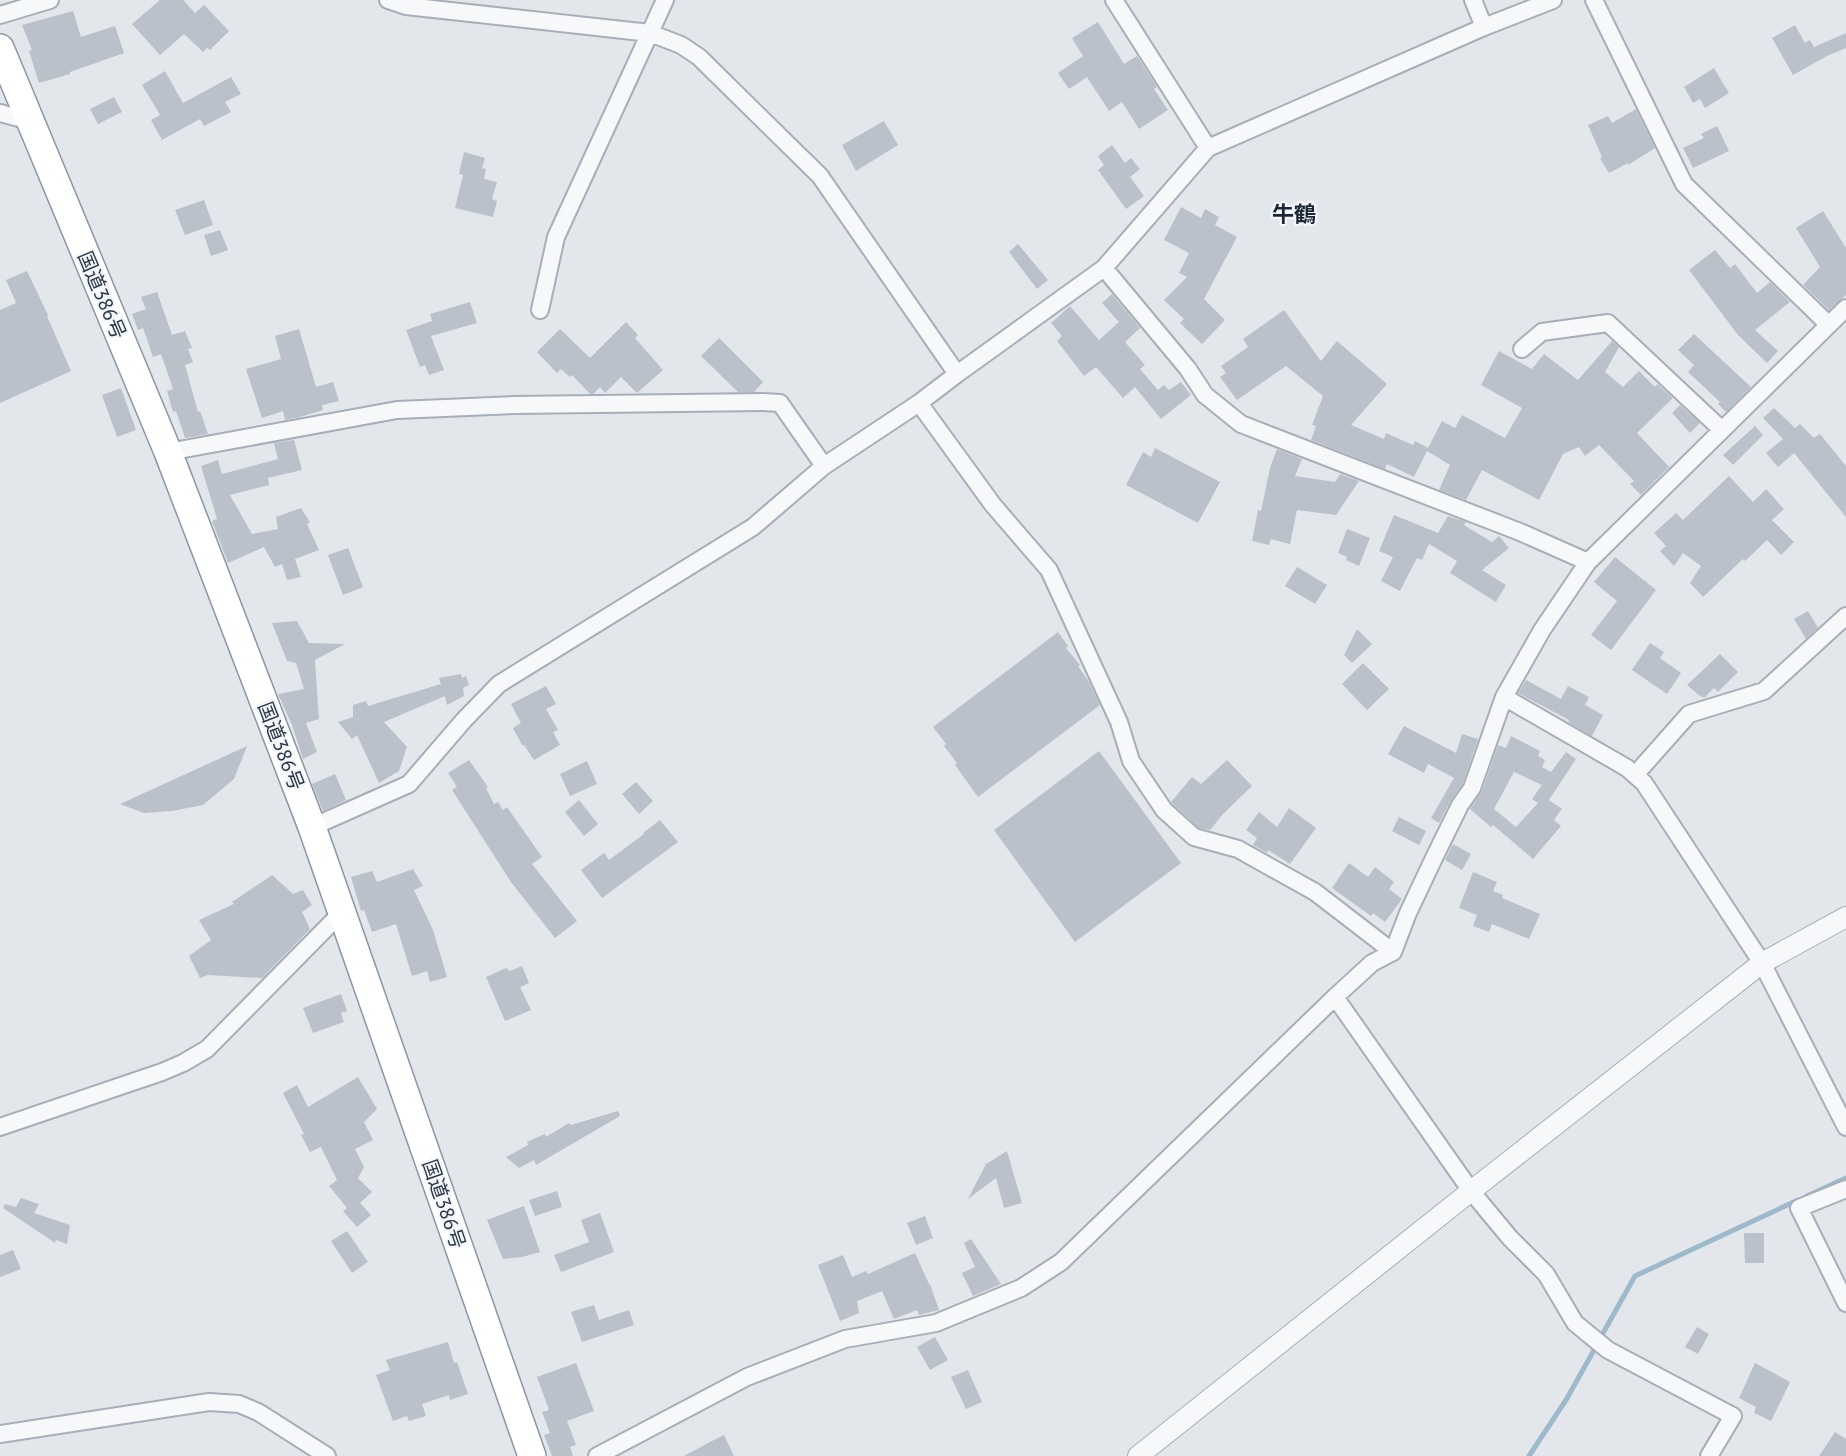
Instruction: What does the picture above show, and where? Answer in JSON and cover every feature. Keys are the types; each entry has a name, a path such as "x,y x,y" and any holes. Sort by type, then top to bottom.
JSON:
{"highway":[{"name":"国道386号","path":"0,48 168,452 312,827 532,1456"}],"street":[{"path":"0,15 50,0"},
{"path":"388,0 406,6 650,33 681,45 699,57 820,176 957,374"},
{"path":"540,310 556,237 665,0"},
{"path":"1114,0 1208,148"},
{"path":"1473,0 1484,27"},
{"path":"312,827 409,784 464,720 499,684 753,527 824,466 919,403 1104,268 1208,148 1484,27 1553,0"},
{"path":"1594,0 1684,184 1829,325"},
{"path":"0,113 30,122"},
{"path":"1104,268 1188,369 1205,395 1241,424 1520,532 1588,562"},
{"path":"597,1456 747,1377 845,1339 936,1323 1021,1287 1061,1262 1335,997 1372,963 1393,952 1408,913 1434,858 1460,805 1472,788 1504,698 1542,630 1588,562 1846,308"},
{"path":"1522,349 1542,332 1608,323 1722,430"},
{"path":"168,452 398,410 514,405 763,402 780,403 824,466"},
{"path":"919,403 993,505 1049,570 1119,722 1131,761 1164,810 1194,837 1238,849 1315,892 1393,952"},
{"path":"1635,775 1689,714 1764,691 1846,616"},
{"path":"1504,698 1627,768 1644,783 1762,963 1846,1127"},
{"path":"0,1127 162,1072 207,1049 342,912"},
{"path":"1138,1456 1762,963 1846,917"},
{"path":"1335,997 1472,1191 1510,1238 1546,1274 1575,1323 1608,1350 1733,1416 1709,1456"},
{"path":"1846,1189 1800,1208 1846,1303"},
{"path":"0,1434 209,1402 239,1404 258,1412 327,1456"}],"building":[{"path":"160,0 183,0 195,13 204,5 229,31 210,50 207,48 203,52 184,34 160,55 132,24"},
{"path":"73,11 81,37 115,26 124,53 70,72 70,74 39,83 29,51 32,50 22,25"},
{"path":"1098,22 1124,64 1137,56 1157,87 1154,89 1168,110 1139,129 1122,102 1109,111 1087,77 1069,89 1058,73 1083,56 1072,38"},
{"path":"1795,25 1805,43 1810,40 1814,47 1846,33 1846,48 1793,75 1772,38"},
{"path":"1714,68 1729,93 1705,108 1700,99 1693,103 1684,87"},
{"path":"165,71 183,103 231,77 241,94 225,102 231,112 204,126 200,119 162,140 151,120 160,115 142,85"},
{"path":"114,97 122,112 98,124 90,109"},
{"path":"1636,109 1655,148 1628,165 1628,163 1609,173 1600,158 1602,157 1588,125 1608,116 1612,123"},
{"path":"884,121 898,145 856,171 842,145"},
{"path":"1717,126 1729,151 1693,168 1683,148 1704,138 1701,134"},
{"path":"1112,145 1125,163 1131,158 1140,169 1130,177 1144,196 1126,209 1098,170 1104,165 1098,156"},
{"path":"464,152 485,158 482,168 486,169 484,179 497,182 492,199 497,201 493,217 455,208 463,175 459,174"},
{"path":"204,200 213,225 185,235 175,210"},
{"path":"1181,207 1201,218 1205,209 1219,217 1215,225 1237,237 1204,299 1225,320 1202,344 1180,323 1184,319 1164,300 1187,277 1179,273 1189,253 1164,240"},
{"path":"1823,211 1846,248 1846,295 1829,310 1803,285 1820,267 1796,228"},
{"path":"220,230 228,250 211,256 204,235"},
{"path":"1018,244 1048,280 1037,289 1009,252"},
{"path":"1715,250 1730,268 1735,264 1757,293 1770,282 1790,302 1755,330 1778,351 1767,363 1738,335 1689,270"},
{"path":"27,271 71,371 0,403 0,310 16,303 6,280"},
{"path":"157,292 172,335 185,331 192,348 188,349 193,362 185,365 198,412 200,411 208,434 185,438 176,411 173,412 167,391 173,389 161,354 153,357 143,328 138,330 132,314 146,309 141,297"},
{"path":"1112,294 1140,328 1125,342 1145,365 1140,369 1158,390 1164,385 1169,390 1181,382 1191,395 1161,419 1135,387 1123,398 1096,367 1084,376 1057,341 1062,336 1051,323 1070,306 1099,340 1119,322 1102,303"},
{"path":"470,302 477,323 431,336 444,370 429,375 425,365 420,367 406,330 432,321 430,314"},
{"path":"1284,310 1321,361 1337,341 1387,384 1351,425 1384,439 1386,433 1413,445 1415,441 1428,448 1442,421 1455,428 1462,415 1505,438 1522,408 1481,385 1499,351 1532,369 1544,354 1578,380 1612,341 1619,347 1605,372 1623,387 1639,371 1655,387 1657,384 1673,398 1637,433 1669,467 1641,495 1630,484 1634,481 1599,445 1585,456 1579,447 1563,454 1539,500 1482,470 1466,500 1439,490 1450,465 1427,451 1414,477 1387,464 1385,469 1311,440 1316,426 1312,425 1323,396 1286,366 1237,400 1220,377 1226,373 1221,366 1248,347 1243,339"},
{"path":"626,322 638,335 635,338 663,370 637,393 621,377 605,393 600,387 590,394 572,375 570,377 561,369 557,373 537,352 560,329 590,358"},
{"path":"299,329 316,387 333,382 339,401 322,405 323,410 300,417 285,420 283,411 262,418 246,369 281,359 275,336"},
{"path":"1694,334 1751,387 1726,412 1718,404 1720,402 1688,372 1694,365 1678,350"},
{"path":"719,338 763,382 754,392 738,392 701,356"},
{"path":"121,388 136,430 117,437 102,395"},
{"path":"1680,405 1700,423 1690,433 1672,413"},
{"path":"1774,408 1795,428 1800,424 1814,438 1820,434 1846,466 1846,517 1794,453 1778,467 1766,453 1783,439 1763,418"},
{"path":"1755,426 1763,435 1733,465 1723,455"},
{"path":"294,440 302,470 268,478 269,485 230,495 252,534 278,529 276,517 301,508 310,522 307,524 319,550 295,559 301,577 287,580 282,564 275,567 264,547 228,563 212,521 217,519 201,466 218,460 222,474 278,459 274,443"},
{"path":"1155,448 1220,482 1198,523 1126,485 1143,452 1151,457"},
{"path":"1277,449 1302,459 1295,476 1335,482 1340,474 1359,481 1336,515 1297,510 1290,544 1271,539 1269,545 1252,541 1258,510 1261,511 1270,468"},
{"path":"1729,476 1753,502 1766,489 1784,509 1772,520 1794,542 1781,555 1767,540 1703,597 1690,583 1701,566 1683,553 1674,566 1660,551 1666,546 1654,533 1676,513 1683,520"},
{"path":"1394,515 1438,533 1448,516 1466,522 1464,525 1492,542 1499,536 1509,548 1482,570 1506,585 1496,602 1450,573 1457,561 1429,544 1422,560 1417,558 1400,591 1381,581 1393,557 1379,551"},
{"path":"1347,529 1370,538 1359,566 1338,553"},
{"path":"348,548 363,587 343,595 328,555"},
{"path":"1615,557 1656,590 1611,650 1591,635 1617,601 1594,582"},
{"path":"1297,567 1327,585 1315,604 1285,586"},
{"path":"1808,611 1818,628 1806,639 1794,619"},
{"path":"297,621 309,643 345,644 315,660 319,719 306,723 317,752 303,759 292,725 278,694 304,689 296,663 287,661 272,623"},
{"path":"1357,629 1372,644 1352,663 1344,655"},
{"path":"1058,632 1068,646 1066,648 1080,665 1078,666 1100,705 978,797 955,765 957,763 944,746 946,744 933,727"},
{"path":"1650,643 1664,652 1660,658 1681,673 1667,694 1632,670"},
{"path":"1720,654 1738,672 1718,692 1714,688 1704,698 1701,697 1687,685"},
{"path":"1363,663 1389,689 1367,710 1342,684"},
{"path":"461,674 462,678 466,676 469,685 463,688 464,696 447,705 445,696 384,722 407,747 399,771 379,783 357,735 352,739 338,722 353,717 353,705 366,701 368,706 441,684 439,678"},
{"path":"1526,680 1561,699 1568,686 1589,697 1585,705 1603,715 1592,736 1568,722 1569,720 1518,693"},
{"path":"546,686 556,704 546,709 558,730 553,732 560,745 534,760 522,745 513,728 521,723 511,704"},
{"path":"1404,726 1456,753 1462,734 1478,739 1463,783 1439,823 1431,818 1454,778 1428,764 1424,773 1388,754"},
{"path":"1511,736 1540,751 1538,756 1545,760 1542,767 1551,772 1566,752 1576,759 1549,800 1562,809 1554,820 1561,826 1533,859 1470,809 1482,791 1498,745 1506,748","holes":["1514,772 1542,785 1532,799 1538,803 1516,827 1494,809"]},
{"path":"247,746 234,779 203,805 144,813 120,804"},
{"path":"1099,751 1181,863 1075,942 994,830"},
{"path":"469,760 488,787 486,788 494,804 498,802 503,810 507,807 542,857 532,864 577,921 555,938 511,882 452,790 457,787 448,773"},
{"path":"1227,760 1252,786 1210,830 1199,828 1171,802 1192,777 1201,784"},
{"path":"587,761 597,784 570,796 560,774"},
{"path":"335,774 346,800 323,811 312,784"},
{"path":"636,782 653,801 639,814 622,794"},
{"path":"579,800 598,824 584,836 565,812"},
{"path":"1289,808 1316,828 1290,864 1268,850 1267,853 1253,845 1257,838 1246,830 1259,812 1277,827"},
{"path":"1399,817 1426,831 1419,845 1392,831"},
{"path":"660,820 678,842 602,898 581,870 604,853 609,860"},
{"path":"1453,844 1471,854 1462,870 1445,860"},
{"path":"1349,863 1368,877 1375,867 1394,882 1389,889 1402,899 1385,922 1373,913 1371,916 1332,888"},
{"path":"413,869 423,886 414,890 433,930 447,977 430,982 427,971 412,976 396,924 372,932 364,910 361,911 351,877 372,871 377,882"},
{"path":"1473,872 1497,882 1493,891 1503,895 1502,898 1540,914 1529,939 1492,924 1489,932 1473,926 1477,915 1459,908"},
{"path":"272,875 293,894 303,890 312,905 302,912 310,929 262,978 208,975 200,978 189,956 211,940 199,920 234,904 232,902"},
{"path":"522,966 529,983 520,987 531,1010 505,1021 486,977 506,968 510,971"},
{"path":"341,994 347,1011 341,1013 344,1022 313,1033 303,1008"},
{"path":"358,1077 377,1109 364,1122 373,1140 355,1149 364,1167 358,1178 372,1192 360,1203 371,1215 357,1227 343,1211 347,1208 329,1186 337,1180 321,1147 310,1152 301,1135 304,1134 283,1093 297,1085 308,1107"},
{"path":"618,1111 620,1116 536,1165 534,1160 519,1168 506,1157 528,1145 527,1142 545,1134 546,1137 569,1123 571,1125"},
{"path":"1007,1151 1022,1203 1004,1208 996,1178 968,1199 986,1164"},
{"path":"557,1191 562,1207 535,1216 529,1200"},
{"path":"21,1198 39,1204 34,1213 70,1225 67,1244 56,1240 55,1243 3,1208 5,1204 16,1207"},
{"path":"524,1206 540,1252 503,1259 487,1220"},
{"path":"600,1213 614,1252 561,1272 554,1255 589,1242 581,1220"},
{"path":"925,1216 933,1238 916,1245 907,1223"},
{"path":"347,1231 368,1262 352,1273 331,1241"},
{"path":"1744,1233 1764,1233 1764,1263 1745,1263"},
{"path":"971,1239 1001,1284 973,1296 962,1273 975,1267 964,1243"},
{"path":"13,1250 21,1269 0,1277 0,1255"},
{"path":"915,1253 939,1310 919,1315 917,1310 894,1319 882,1291 857,1301 859,1313 840,1321 818,1265 843,1255 852,1277 866,1271 868,1274"},
{"path":"594,1305 599,1320 629,1310 634,1325 582,1342 571,1312"},
{"path":"1697,1327 1709,1334 1698,1354 1685,1347"},
{"path":"935,1337 948,1360 930,1370 917,1347"},
{"path":"448,1342 454,1363 457,1362 468,1394 450,1400 449,1395 422,1404 426,1416 409,1421 407,1416 393,1421 376,1375 390,1370 386,1360"},
{"path":"576,1363 594,1411 567,1421 576,1445 570,1447 573,1456 552,1456 544,1435 550,1433 542,1412 549,1410 537,1377"},
{"path":"1755,1363 1790,1382 1771,1421 1754,1413 1756,1407 1739,1398"},
{"path":"968,1370 982,1402 966,1409 951,1377"},
{"path":"1835,1432 1846,1439 1846,1456 1819,1456"},
{"path":"724,1435 734,1456 684,1456 710,1442"}],"waterway":[{"path":"1807,1196 1846,1178"},
{"path":"1602,1335 1635,1276 1798,1200"},
{"path":"1529,1456 1566,1400 1594,1350"}],"district":[{"name":"牛鶴","path":"1294,214"}]}
